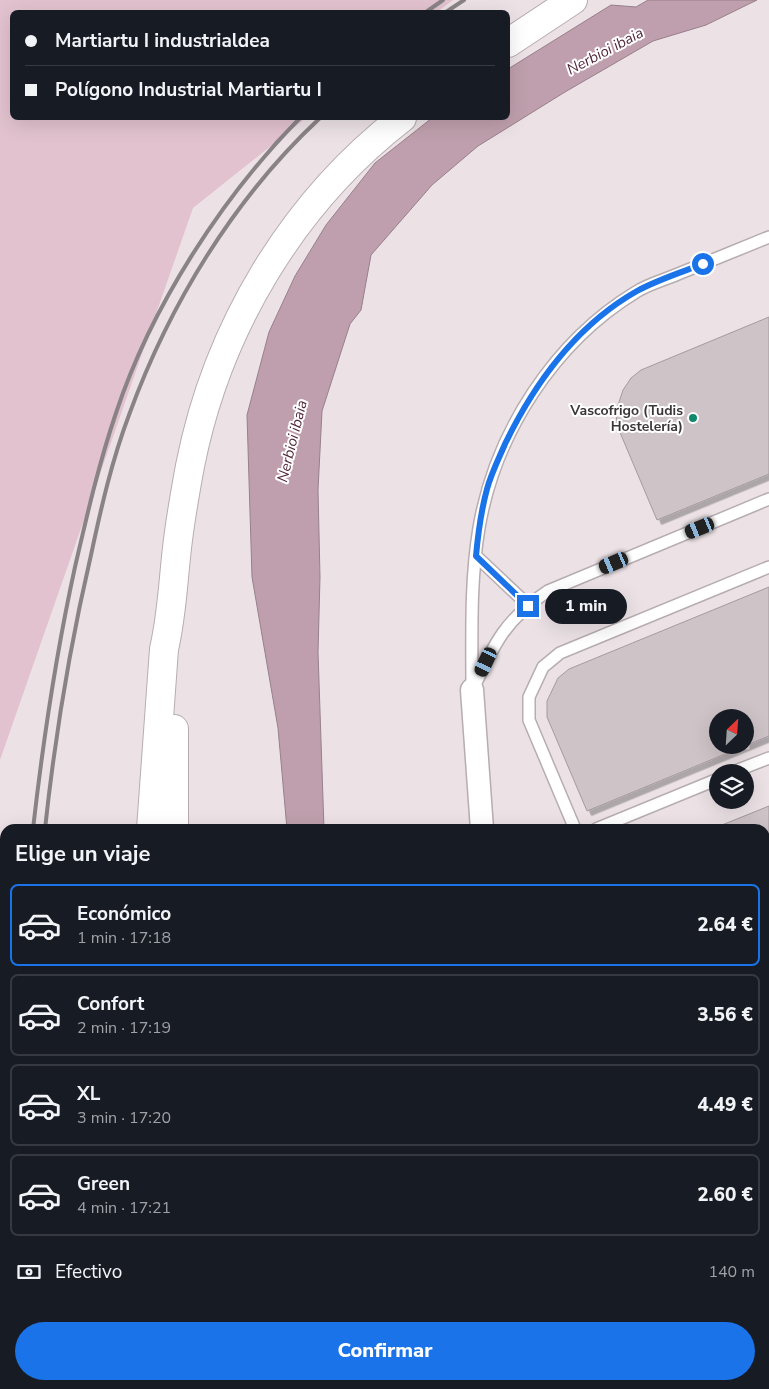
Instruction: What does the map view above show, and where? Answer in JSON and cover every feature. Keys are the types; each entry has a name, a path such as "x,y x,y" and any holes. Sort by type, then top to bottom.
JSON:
{"main road":[{"path":"510,41 573,0"},
{"path":"152,824 164,649 170,623 177,548 190,466 201,420 236,325 254,290 287,237 342,171 379,136 399,120"},
{"path":"170,623 176,663 174,824"},
{"path":"175,716 185,747 186,824"}],"street":[{"path":"472,690 482,824"}],"lane":[{"path":"472,690 472,598 478,528 487,487 502,452 529,399 564,351 604,313 638,291 769,237"},
{"path":"472,690 492,648 511,621 548,591 769,499"},
{"path":"476,556 528,606"},
{"path":"572,824 529,720 529,697 543,667 560,653 769,567"},
{"path":"754,764 769,758"},
{"path":"608,824 709,783"}],"shaded area":[{"path":"0,0 453,0 440,10 10,10 10,120 303,120 193,208 0,760"}],"water":[{"name":"Nerbioi ibaia","path":"648,0 757,0 706,25 653,41 565,92 478,146 432,185 371,255 361,310 350,324 322,411 318,490 320,577 318,652 324,824 287,824 278,728 252,577 247,415 269,332 295,276 326,225 375,163 429,120 510,120 510,68 611,5 636,7"}],"building":[{"name":"Vascofrigo (Tudis Hostelería)","path":"769,317 769,474 657,520 616,423 618,405 623,390 631,378 641,370"},
{"path":"769,587 769,736 754,742 754,709 709,709 709,754 725,754 587,811 547,717 547,701 558,678 569,669"},
{"path":"769,806 769,824 724,824"}],"railway":[{"path":"429,10 443,0"},
{"path":"449,10 464,0"},
{"path":"34,824 51,698 75,567 104,451 131,373 169,294 192,255 243,183 298,120"},
{"path":"46,824 58,725 76,623 107,484 129,415 164,333 207,255 232,218 260,183 289,149 318,120"}],"place":[{"name":"Vascofrigo (Tudis Hostelería)","path":"693,418"}],"route":[{"path":"528,606 476,556 478,528 487,487 515,423 546,374 564,351 604,313 638,291 703,264"}]}
